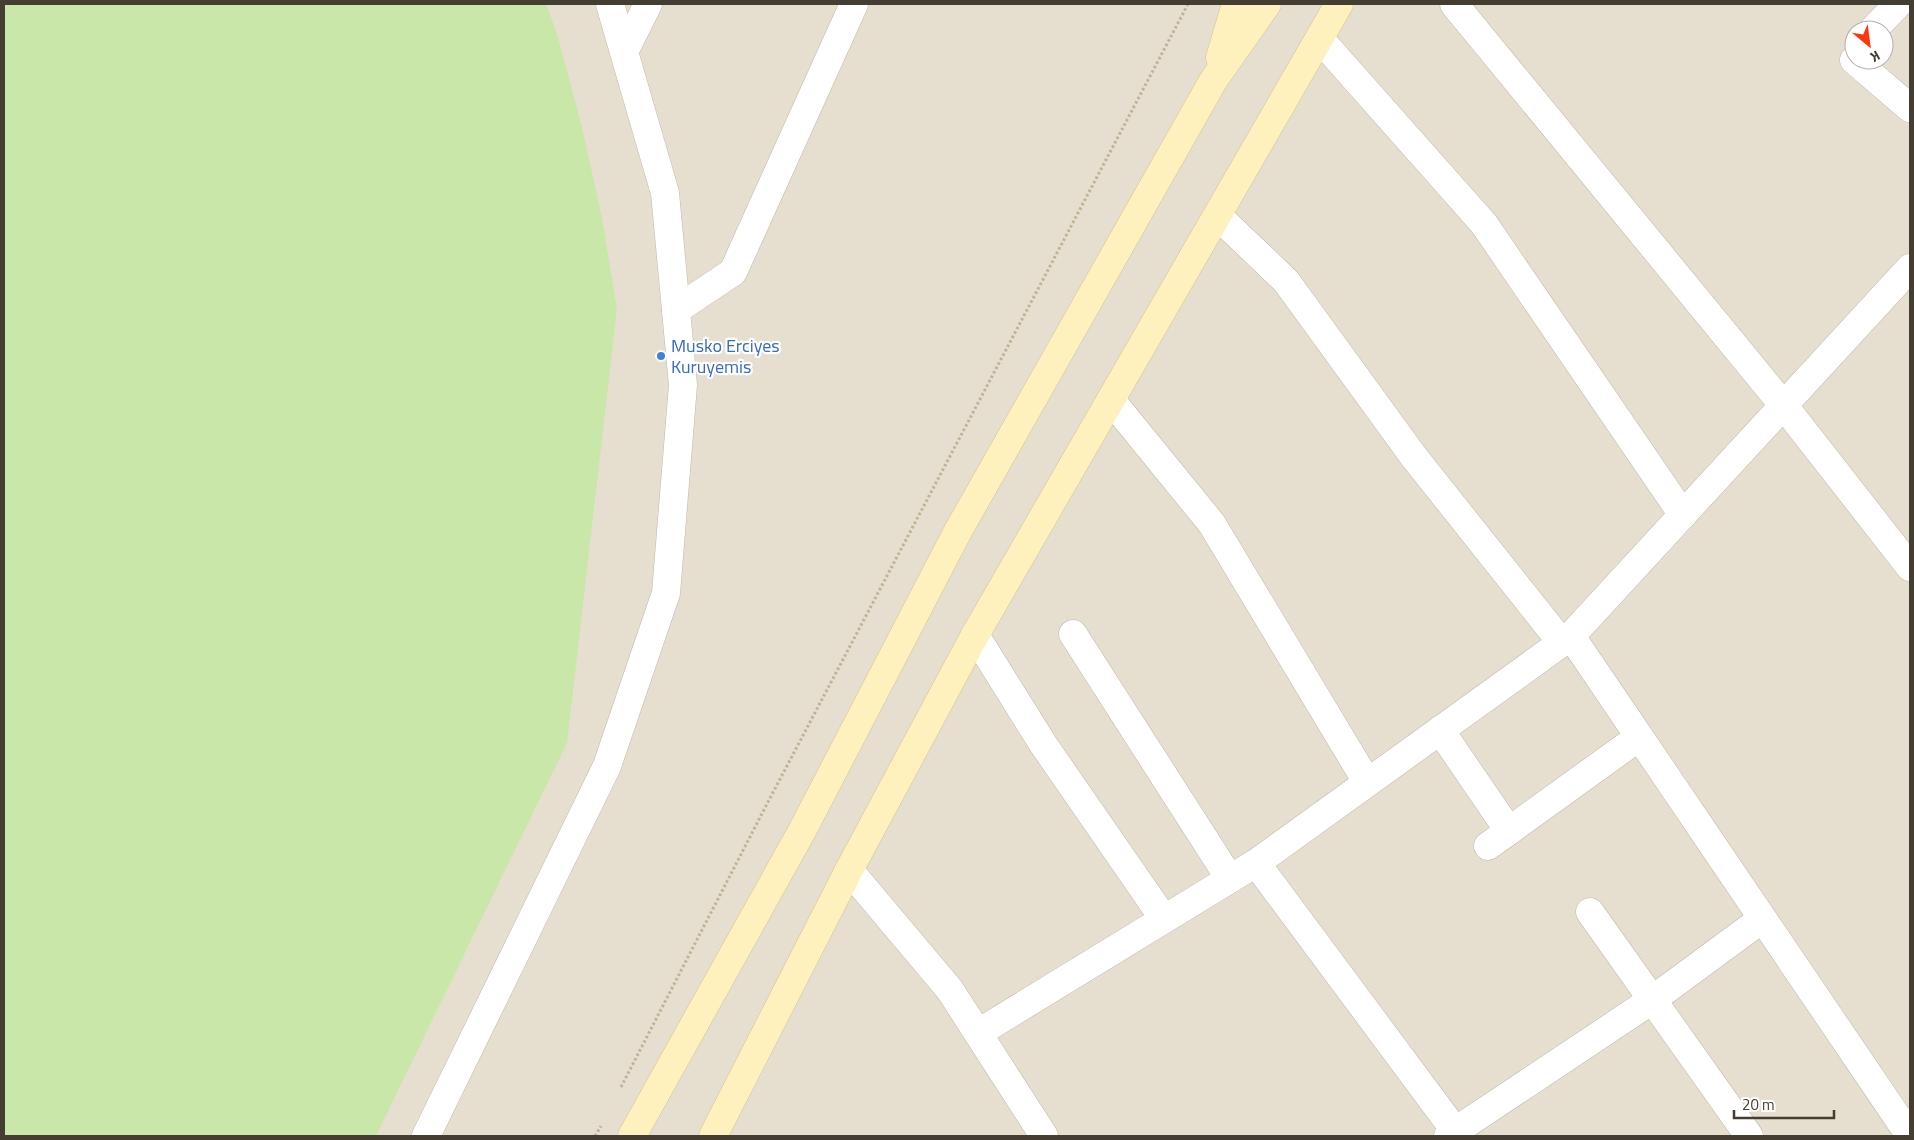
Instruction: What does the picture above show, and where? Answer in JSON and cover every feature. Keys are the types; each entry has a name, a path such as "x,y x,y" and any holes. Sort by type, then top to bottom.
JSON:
{"main road":[{"path":"1213,81 1236,4"},
{"path":"632,1136 802,831 958,531 1213,81 1267,4"},
{"path":"712,1136 849,870 976,635 1340,4"}],"street":[{"path":"426,1136 606,766 666,593 683,385 665,194 625,50 610,4"},
{"path":"625,50 648,4"},
{"path":"676,310 733,272 854,4"},
{"path":"1454,4 1784,406 1910,567"},
{"path":"1883,20 1898,4"},
{"path":"1320,40 1484,224 1683,515"},
{"path":"1866,70 1910,108"},
{"path":"1218,216 1286,281 1414,458 1567,640 1639,737 1904,1127 1910,1122"},
{"path":"978,1033 1256,862 1567,640 1910,268"},
{"path":"1111,400 1212,524 1368,782"},
{"path":"1073,634 1230,879"},
{"path":"976,635 1043,744 1164,919"},
{"path":"1440,730 1498,839 1639,737"},
{"path":"1256,862 1454,1135 1652,1000 1762,919"},
{"path":"849,870 950,990 1044,1136"},
{"path":"1590,912 1749,1136"}],"path":[{"path":"618,1092 778,783 1188,4"},
{"path":"595,1136 604,1119"}],"shaded area":[{"path":"4,4 1910,4 1910,1136 4,1136"}],"green space":[{"path":"4,4 546,4 558,37 582,127 602,218 617,309 567,743 376,1136 4,1136"}],"place":[{"name":"Musko Erciyes Kuruyemis","path":"661,356"}]}
